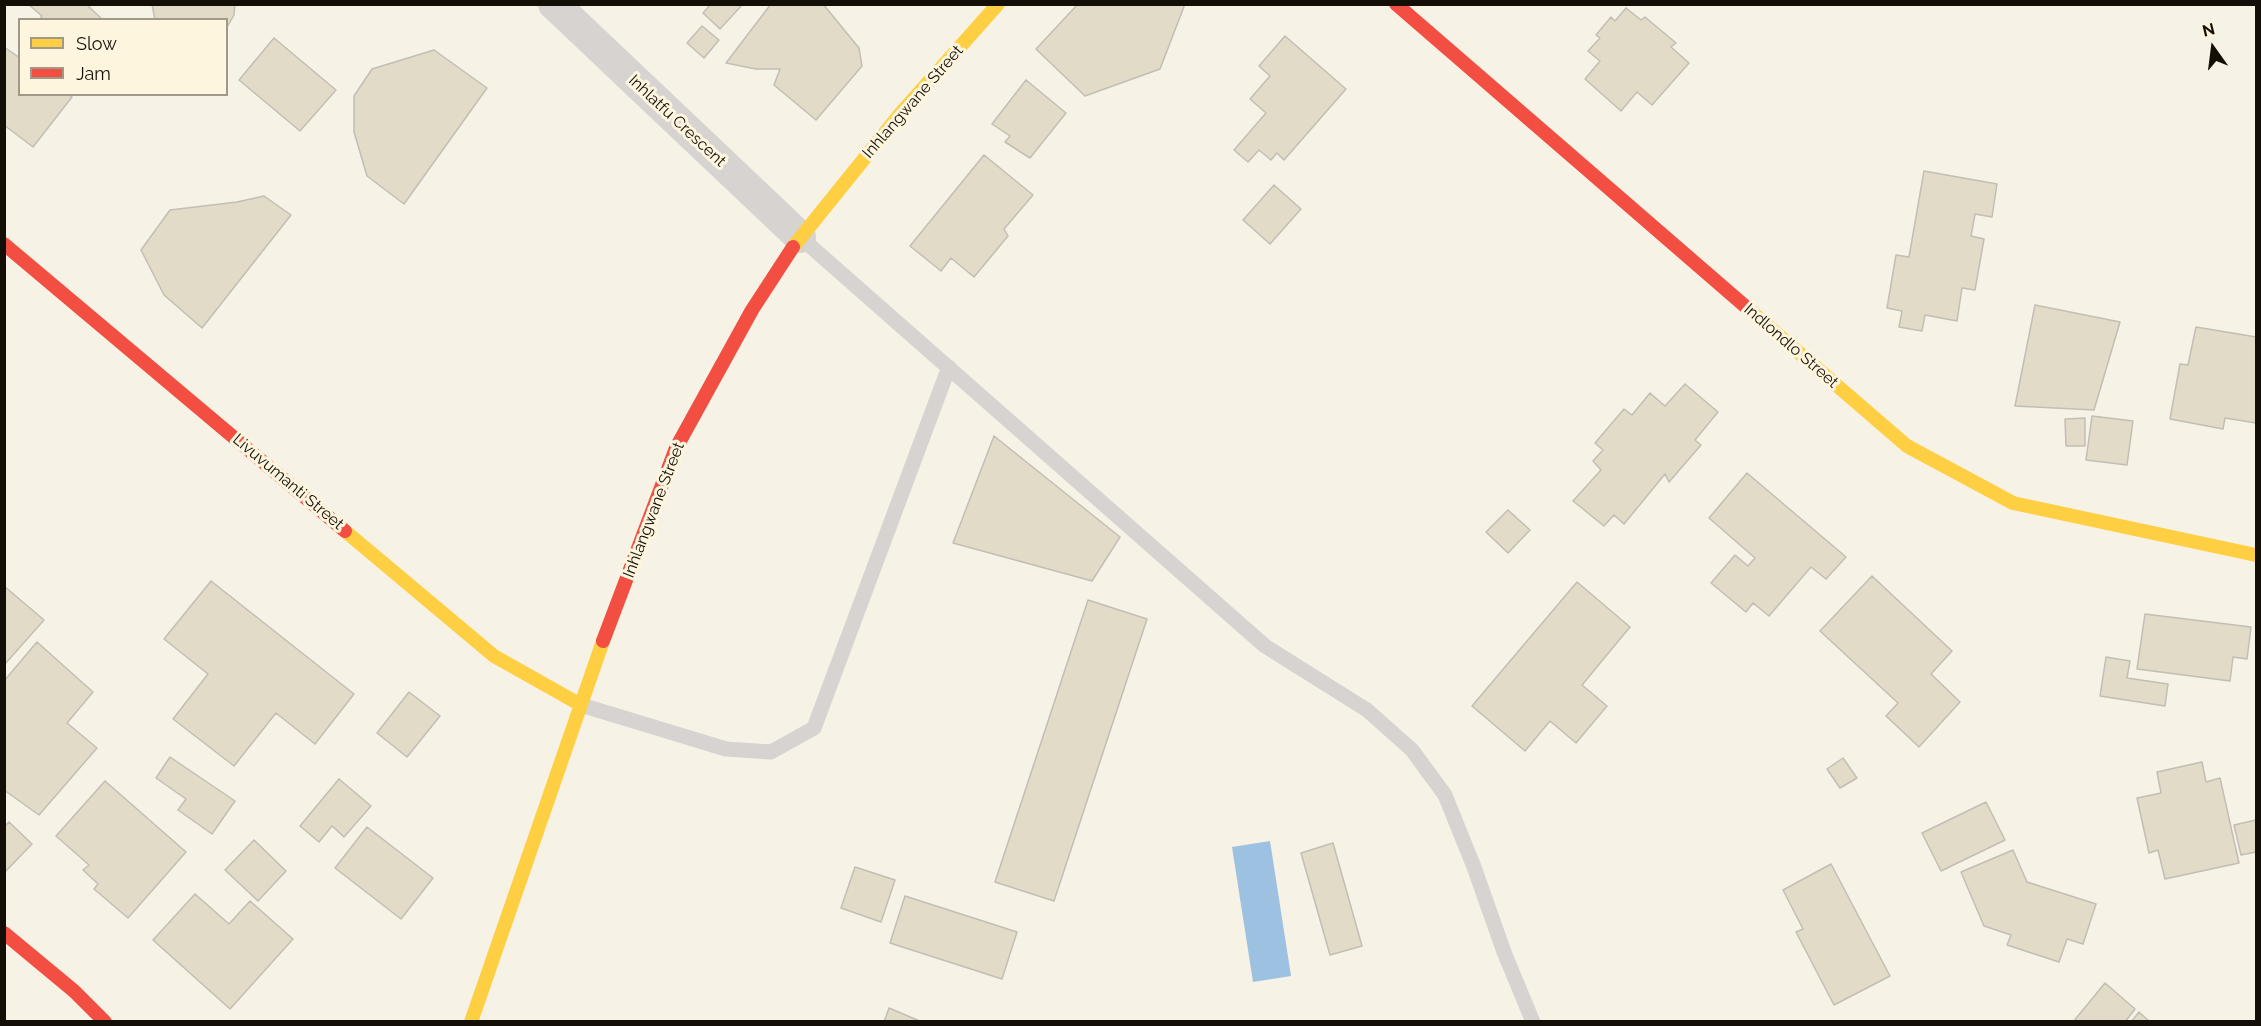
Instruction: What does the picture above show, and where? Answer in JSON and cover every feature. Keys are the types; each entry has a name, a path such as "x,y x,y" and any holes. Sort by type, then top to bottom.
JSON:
{"street":[{"name":"Inhlatfu Crescent","path":"554,4 800,237"},
{"name":"Inhlangwane Street","path":"471,1022 582,705 676,448 752,310 800,237 901,113 998,4"},
{"name":"Indlondlo Street","path":"1396,4 1907,446 2013,503 2256,555"},
{"name":"Livuvumanti Street","path":"4,244 494,656 582,705"},
{"path":"4,933 74,991 105,1022"}],"lane":[{"path":"800,237 1265,646 1367,710 1412,750 1445,795 1533,1022"},
{"path":"582,705 726,749 771,752 814,728 949,367"}],"water":[{"path":"1270,841 1291,976 1253,982 1232,847"}],"building":[{"path":"28,4 86,4 101,18 40,18 42,16"},
{"path":"152,4 235,4 234,15 228,26 228,18 155,18"},
{"path":"711,4 743,4 720,29 703,13"},
{"path":"771,4 823,4 859,48 862,66 816,120 774,85 780,69 756,69 726,63"},
{"path":"1078,4 1185,4 1160,69 1085,96 1036,49"},
{"path":"1626,8 1641,20 1645,17 1676,43 1671,47 1689,63 1652,105 1637,92 1621,111 1585,79 1600,61 1588,51 1600,38 1596,35 1611,17 1615,21"},
{"path":"702,26 719,40 704,58 687,43"},
{"path":"1285,36 1346,89 1284,160 1277,153 1271,160 1259,150 1248,162 1234,150 1266,113 1250,99 1270,76 1259,66"},
{"path":"274,38 336,90 300,131 239,80"},
{"path":"4,47 18,57 18,96 72,97 33,147 4,125"},
{"path":"434,50 487,88 404,204 367,176 354,132 354,96 372,69"},
{"path":"1026,80 1066,113 1030,158 1005,142 1010,136 992,124"},
{"path":"984,155 1033,195 1004,229 1008,236 974,277 951,258 941,271 910,246"},
{"path":"1924,171 1997,184 1992,217 1975,214 1971,236 1984,239 1975,290 1962,288 1957,321 1925,315 1922,331 1899,327 1902,311 1887,308 1896,255 1909,257"},
{"path":"1274,185 1301,209 1270,244 1243,220"},
{"path":"264,196 291,215 202,328 164,295 141,250 170,210 237,202"},
{"path":"2035,305 2120,322 2094,410 2015,406"},
{"path":"2196,327 2256,337 2256,423 2225,418 2223,429 2170,419 2180,364 2188,365"},
{"path":"1685,384 1718,412 1695,440 1701,445 1669,482 1665,474 1624,524 1614,515 1604,526 1573,501 1601,470 1593,461 1603,450 1595,443 1624,409 1632,415 1650,393 1665,406"},
{"path":"2092,416 2133,421 2127,465 2086,460"},
{"path":"2085,418 2085,446 2066,446 2065,419"},
{"path":"994,436 1120,537 1092,581 953,543"},
{"path":"1747,473 1846,557 1826,579 1811,567 1769,616 1753,603 1746,612 1711,583 1735,555 1748,566 1755,558 1709,518"},
{"path":"1508,510 1530,530 1508,553 1486,532"},
{"path":"1872,576 1952,651 1931,674 1960,702 1919,747 1886,716 1898,703 1820,631"},
{"path":"211,581 354,694 315,744 276,713 234,766 173,719 208,674 164,639"},
{"path":"1577,582 1630,627 1582,685 1607,706 1576,743 1550,721 1525,751 1472,706"},
{"path":"4,586 44,620 5,664 4,664"},
{"path":"1088,600 1147,619 1054,901 995,882"},
{"path":"2145,614 2251,627 2247,659 2233,657 2230,681 2137,669"},
{"path":"37,642 93,692 67,723 97,748 39,815 4,790 4,681"},
{"path":"2106,657 2130,661 2127,678 2168,684 2165,706 2100,696"},
{"path":"409,692 440,716 407,757 377,733"},
{"path":"170,757 235,801 212,834 178,810 186,799 156,778"},
{"path":"1843,758 1857,778 1840,788 1827,769"},
{"path":"2202,762 2206,782 2220,778 2239,863 2165,879 2158,850 2149,853 2137,798 2161,793 2157,772"},
{"path":"339,779 371,806 344,837 332,826 319,842 300,826"},
{"path":"105,781 186,852 128,918 94,889 98,884 83,870 89,865 56,836"},
{"path":"1986,802 2005,840 1941,871 1922,833"},
{"path":"2256,820 2256,852 2241,855 2234,825"},
{"path":"9,822 32,844 4,873 4,827"},
{"path":"367,827 433,878 401,919 335,868"},
{"path":"254,840 286,871 258,901 225,870"},
{"path":"1333,843 1362,946 1330,955 1301,853"},
{"path":"2013,850 2027,882 2096,904 2083,944 2067,939 2059,962 2007,945 2011,935 1984,926 1961,872"},
{"path":"1831,864 1890,976 1834,1005 1796,932 1803,929 1783,890"},
{"path":"855,867 895,880 881,922 841,908"},
{"path":"195,894 229,924 250,901 293,939 230,1009 153,940"},
{"path":"905,896 1017,932 1002,979 890,943"},
{"path":"2105,983 2135,1009 2125,1022 2073,1022"},
{"path":"889,1008 922,1022 884,1022"},
{"path":"2139,1012 2150,1022 2131,1022"}],"traffic: slow":[{"path":"793,247 901,113 998,4"},
{"path":"1746,307 1907,446 2013,503 2256,555"},
{"path":"345,531 494,656 581,705"},
{"path":"471,1022 603,641"}],"traffic: jam":[{"path":"1396,4 1746,307"},
{"path":"4,244 345,531"},
{"path":"603,641 676,448 752,310 793,247"},
{"path":"4,933 74,991 105,1022"}]}
